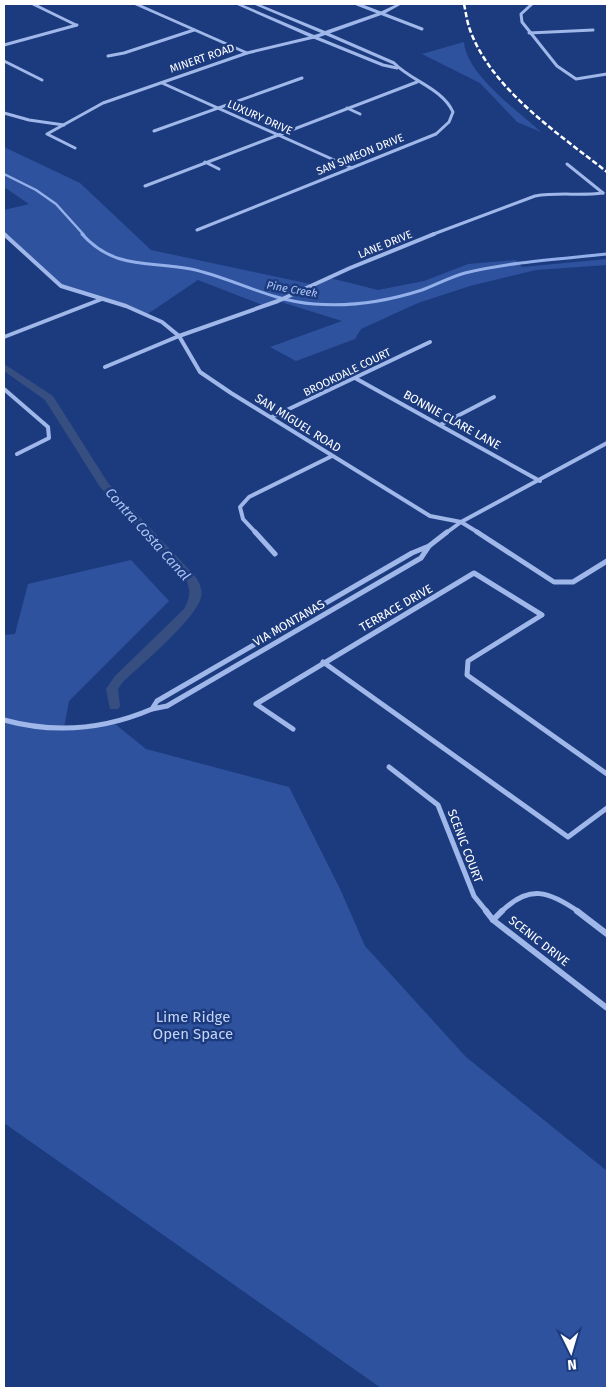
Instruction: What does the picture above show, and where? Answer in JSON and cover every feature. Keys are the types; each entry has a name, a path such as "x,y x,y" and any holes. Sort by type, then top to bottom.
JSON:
{"street":[{"path":"4,45 77,25 33,4"},
{"path":"136,4 247,53"},
{"name":"SAN SIMEON DRIVE","path":"197,230 436,134 446,127 452,119 453,110 448,100 397,68 383,65 237,4"},
{"name":"SAN SIMEON DRIVE","path":"255,4 394,63 397,68"},
{"path":"357,4 422,29"},
{"name":"MINERT ROAD","path":"75,148 47,134 102,103 247,53 325,33 382,13 400,4"},
{"path":"532,4 521,14 522,22 557,66 576,79 607,74"},
{"path":"108,56 124,53 195,30"},
{"path":"529,33 593,30"},
{"path":"4,61 42,80"},
{"path":"154,131 302,78"},
{"name":"LUXURY DRIVE","path":"161,82 352,168"},
{"path":"145,186 418,82"},
{"path":"347,108 360,114"},
{"path":"4,113 29,120 64,125"},
{"path":"205,162 219,169"},
{"name":"LANE DRIVE","path":"105,367 179,336 278,301 315,286 350,268 487,213 535,196 603,193 567,164"},
{"name":"SAN MIGUEL ROAD","path":"4,234 61,286 126,306 162,322 179,336 200,372 231,393 430,516 461,522"},
{"path":"4,337 103,299"},
{"name":"BROOKDALE COURT","path":"272,417 430,342"},
{"name":"BONNIE CLARE LANE","path":"355,378 540,481"},
{"path":"4,389 48,427 49,438 17,454"},
{"path":"440,425 494,397"},
{"path":"607,443 540,481 461,522 554,582 573,582 607,561"},
{"path":"275,554 243,519 240,507 249,498 332,456"},
{"name":"VIA MONTANAS","path":"152,709 157,701 412,552 429,546 461,522"},
{"name":"VIA MONTANAS","path":"4,720 17,725 46,729 95,727 115,724 152,709 167,706 421,558 429,546"},
{"name":"TERRACE DRIVE","path":"323,662 437,597 474,573 542,615 468,661 467,675 607,774"},
{"path":"293,729 256,704 323,662 568,837 607,808"},
{"name":"SCENIC COURT","path":"390,767 438,805 474,896 493,920"},
{"name":"SCENIC DRIVE","path":"607,934 569,905 543,892 521,896 493,920 607,1008"}],"green space":[{"path":"464,42 467,54 483,79 507,103 541,132 517,122 480,83 422,54"},
{"path":"4,147 80,183 151,250 315,285 330,278 378,290 424,281 468,264 516,260 522,267 607,259 607,265 536,270 470,286 418,303 361,329 355,339 296,361 270,347 342,321 278,301 265,306 198,280 146,315 126,306 61,286 4,234 4,210 29,204 4,187"},
{"name":"Lime Ridge Open Space","path":"131,560 169,601 69,701 64,728 115,724 146,749 289,787 341,891 365,946 466,1057 607,1171 607,1388 381,1388 4,1123 4,635 15,634 28,584"}],"waterway":[{"name":"Pine Creek","path":"4,174 36,190 56,204 84,235"},
{"name":"Pine Creek","path":"82,234 94,246 120,259 191,269 282,299 328,305 355,304 396,297 482,269 536,261 607,254"},
{"name":"Contra Costa Canal","path":"4,367 49,398 104,485 191,578 195,587 196,595 189,611 119,679 112,689 114,706"}],"railway":[{"path":"464,4 467,21 480,52 510,91 548,126 607,172"}]}
